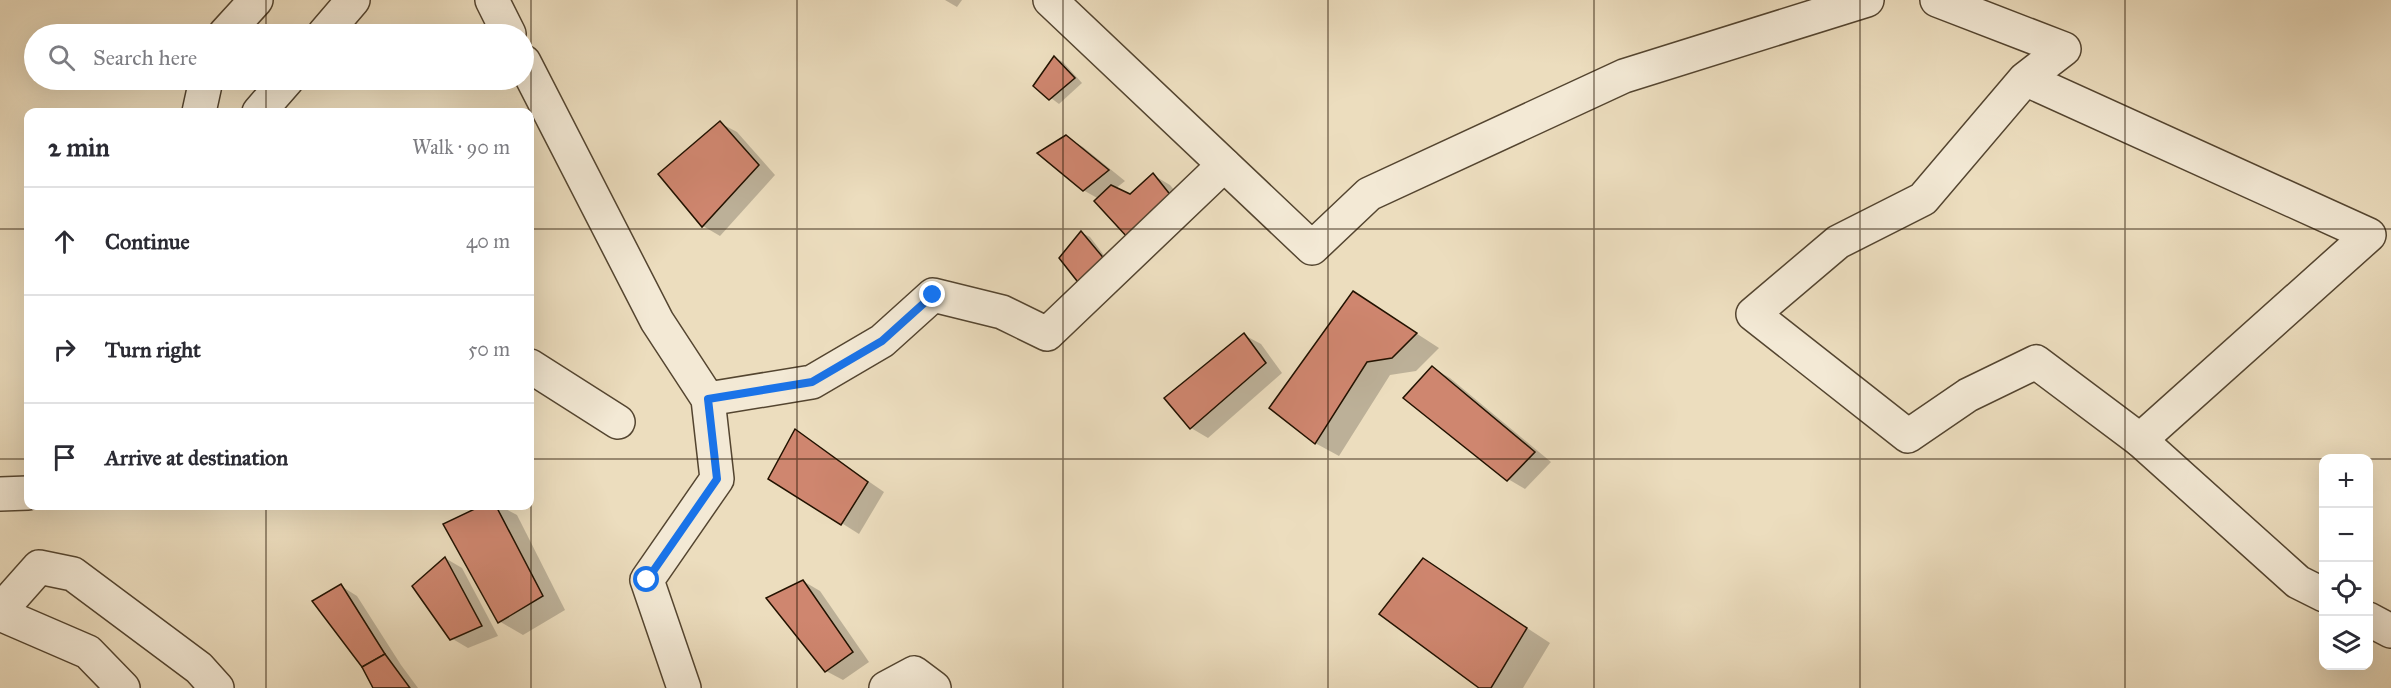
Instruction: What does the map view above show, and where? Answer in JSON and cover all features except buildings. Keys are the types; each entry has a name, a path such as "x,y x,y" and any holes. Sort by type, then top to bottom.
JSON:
{"street":[{"path":"234,24 256,0"},
{"path":"332,24 352,0"},
{"path":"492,0 504,24"},
{"path":"1050,0 1312,248 1369,194 1624,76 1867,0"},
{"path":"1936,0 2064,49 2025,79 1923,199 1838,242 1754,314 1908,436 1968,395 2036,362 2140,440 2298,582 2319,592"},
{"path":"2025,79 2380,240 2140,440"},
{"path":"534,81 657,321 708,399 717,479 647,580 684,688"},
{"path":"200,108 204,90"},
{"path":"262,108 278,90"},
{"path":"708,399 812,382 882,341 933,295 1002,312 1047,334 1224,165"},
{"path":"534,369 618,422"},
{"path":"0,494 24,493"},
{"path":"123,688 88,652 0,612 39,567 73,574 199,669 217,688"},
{"path":"2373,622 2391,631"},
{"path":"886,688 914,673 934,688"}],"route":[{"path":"647,580 717,479 708,399 812,382 882,341 933,295"}]}
